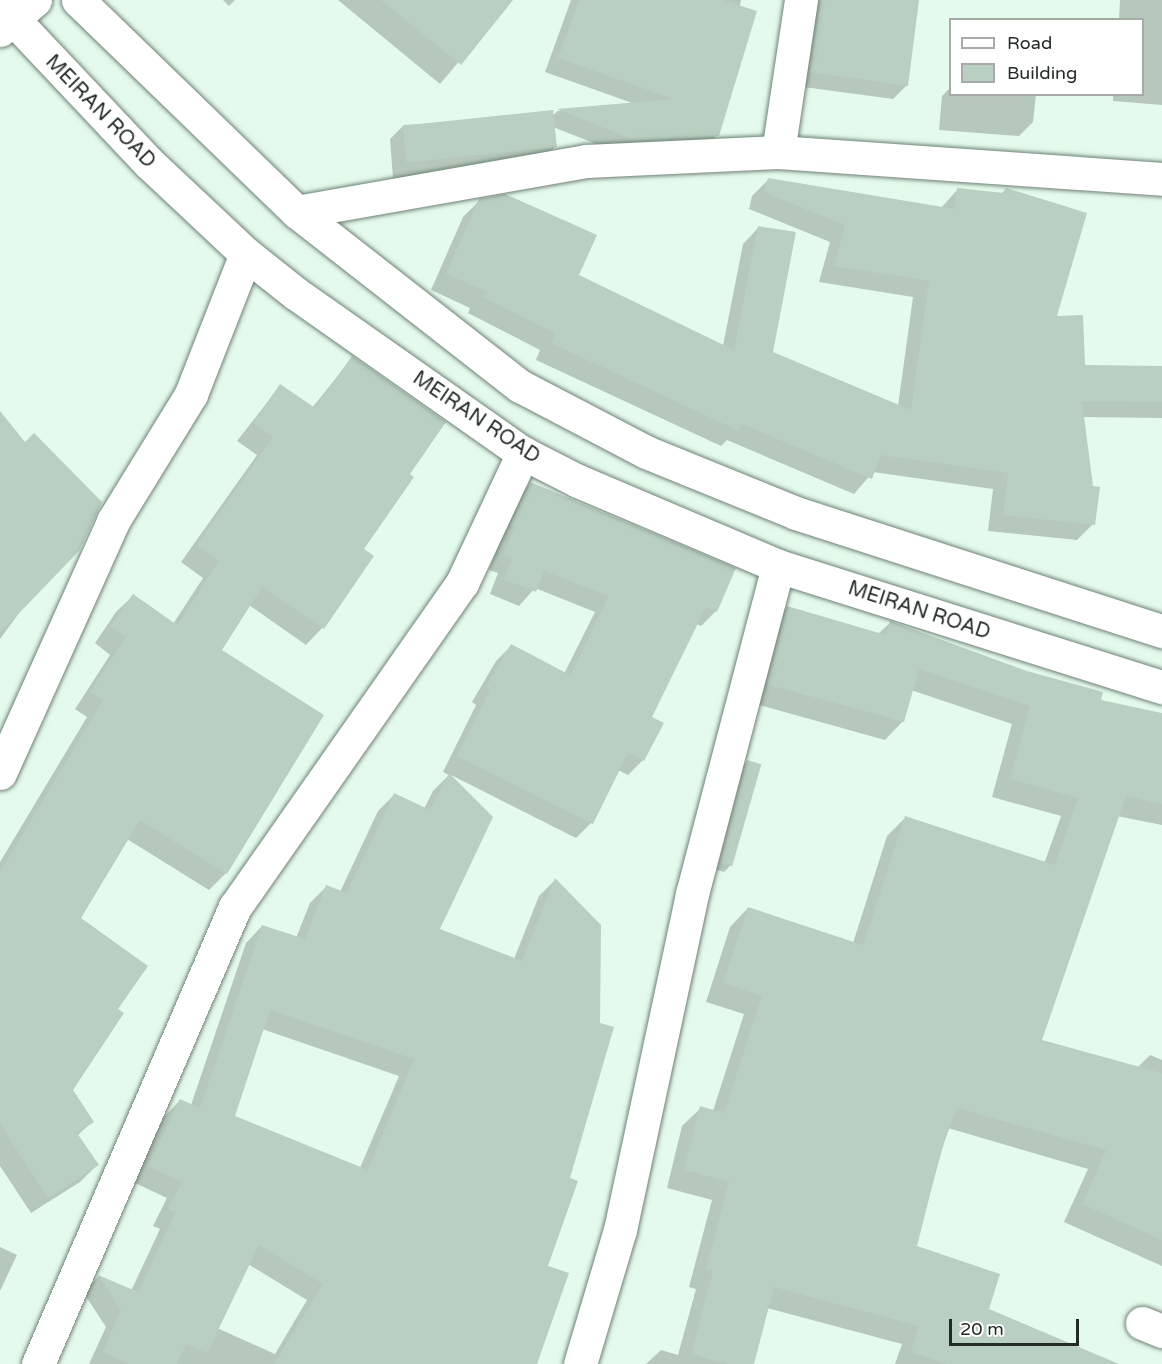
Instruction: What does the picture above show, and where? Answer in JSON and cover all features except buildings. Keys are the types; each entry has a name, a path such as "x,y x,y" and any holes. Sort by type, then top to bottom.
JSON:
{"street":[{"path":"78,0 297,212 520,386 646,452 796,513 1162,631"},
{"path":"778,152 801,0"},
{"name":"MEIRAN ROAD","path":"12,13 149,163 246,254 295,293 523,453 578,481 778,566 1162,687"},
{"path":"297,212 586,161 778,152 1162,179"},
{"path":"0,773 113,521 191,394 246,254"},
{"path":"38,1364 235,907 462,583 523,453"},
{"path":"580,1364 620,1230 692,894 778,566"}]}
